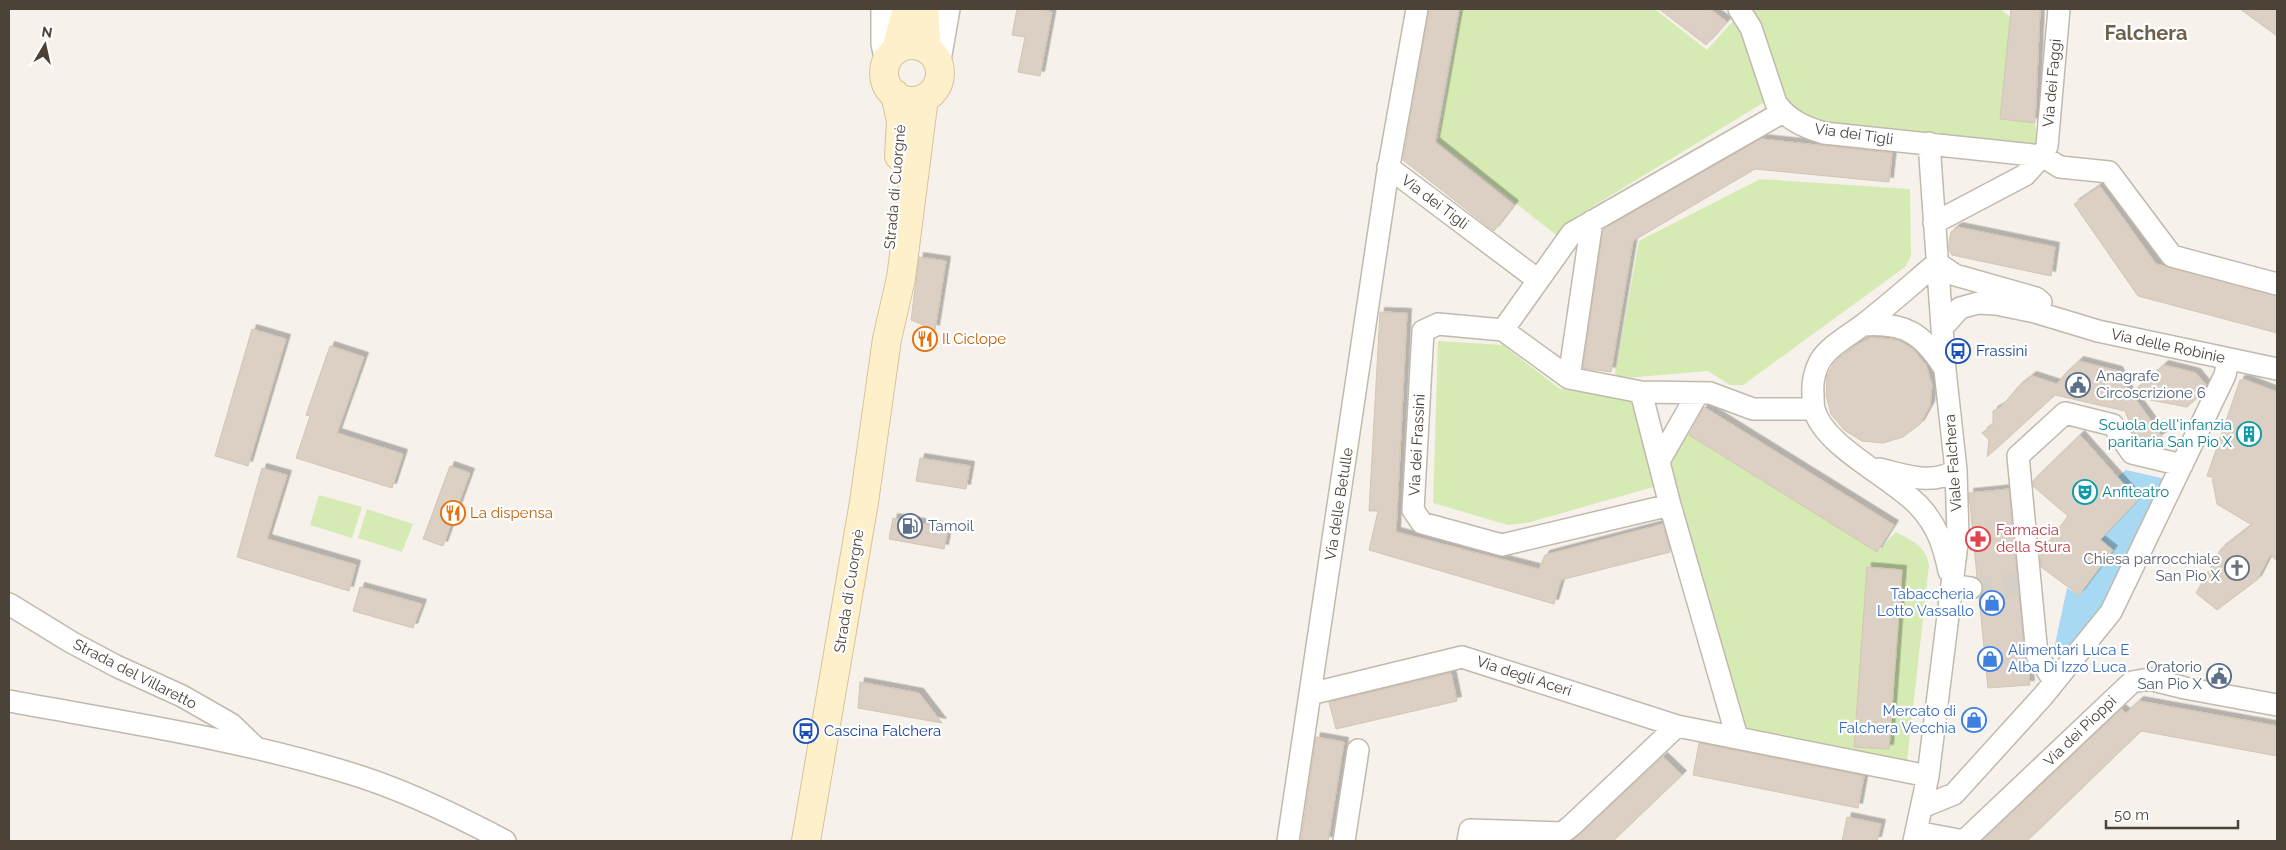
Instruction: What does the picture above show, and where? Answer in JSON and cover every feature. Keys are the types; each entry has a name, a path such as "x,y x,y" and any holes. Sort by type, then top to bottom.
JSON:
{"main road":[{"path":"907,9 885,80 895,94 909,100 924,98 937,86 940,77 933,57 924,9"},
{"path":"891,56 907,45 933,57"},
{"name":"Strada di Cuorgnè","path":"806,841 864,502 886,339 887,275 902,130 895,94"},
{"name":"Strada di Cuorgnè","path":"886,339 902,278 924,98"}],"street":[{"path":"882,9 882,44 891,56"},
{"path":"933,57 949,9"},
{"name":"Via dei Tigli","path":"1417,9 1388,167 1538,280"},
{"name":"Via dei Tigli","path":"1739,9 1751,28 1776,103 1783,112 1802,125 1824,132 1929,143"},
{"name":"Via dei Faggi","path":"1934,222 2026,175 2042,156 2047,146 2058,9"},
{"path":"1783,112 1572,233 1503,330 1569,378 1641,392 1710,393 1753,409 1814,409"},
{"path":"1929,143 2042,156 2060,167 2109,172 2172,256 2277,284"},
{"name":"Viale Falchera","path":"1915,837 1928,776 1961,587 1956,470 1945,370 1929,143"},
{"name":"Via delle Betulle","path":"1288,841 1388,167"},
{"path":"1569,378 1592,221"},
{"path":"1937,263 1863,325 1838,343 1820,361 1812,384 1814,409 1824,429 1842,447 1907,495 1920,508 1935,528 1961,587"},
{"name":"Via delle Robinie","path":"1937,263 1955,275 2036,298 2046,305 2059,319"},
{"name":"Via delle Robinie","path":"1942,328 1960,308 1978,303 2014,307 2098,331 2277,369"},
{"name":"Via dei Frassini","path":"1503,330 1438,324 1423,331 1413,510 1422,523 1502,545 1670,505"},
{"path":"1863,325 1898,327 1920,338 1932,348 1945,370"},
{"path":"1922,808 1954,794 2054,681 2111,612 2225,375 2228,360"},
{"path":"1641,392 1670,505 1737,737"},
{"path":"1659,461 1698,393"},
{"path":"2054,681 2037,655 2018,456 2065,413 2113,425 2132,453 2182,465"},
{"path":"1869,466 1928,479 1946,477 1956,470"},
{"name":"Strada del Villaretto","path":"9,604 93,654 182,696 231,724 256,749"},
{"name":"Via degli Aceri","path":"1310,694 1462,657 1677,726 1928,776"},
{"name":"Via dei Pioppi","path":"1964,841 2132,682 2149,679 2185,688 2277,705"},
{"name":"Strada del Villaretto","path":"9,701 256,749 350,773 473,824 505,841"},
{"path":"1702,731 1728,702"},
{"path":"1469,836 1562,833 1677,726"},
{"path":"1344,841 1358,750"},
{"path":"1915,837 1964,841"}],"green space":[{"path":"1461,9 1655,9 1707,50 1732,22 1736,21 1763,97 1763,103 1577,216 1556,235 1438,142"},
{"path":"1748,9 2000,9 2010,17 2000,119 2035,123 2038,151 1837,127 1803,120 1782,93"},
{"path":"1760,179 1910,189 1911,256 1905,267 1743,385 1730,385 1708,371 1614,379 1639,241"},
{"path":"1438,341 1503,345 1560,389 1632,400 1657,486 1527,523 1508,525 1433,503"},
{"path":"1683,431 1877,552 1896,532 1917,545 1925,553 1929,565 1907,762 1741,730 1668,470 1676,444","holes":["1867,568 1902,570 1889,749 1854,746"]},
{"path":"319,495 362,507 352,538 310,525"},
{"path":"367,509 413,524 402,552 358,538"}],"water":[{"path":"2126,470 2170,480 2073,658 2054,649 2067,588 2079,595 2113,550 2101,539 2137,500 2117,477"}],"building":[{"path":"1017,9 1038,9 1052,12 1040,76 1018,72 1025,37 1012,35"},
{"path":"1429,9 1459,9 1435,142 1514,205 1494,231 1403,160"},
{"path":"1659,9 1710,9 1727,22 1706,45"},
{"path":"2011,9 2040,9 2035,123 2000,119"},
{"path":"2240,9 2277,9 2277,36"},
{"path":"1761,139 1892,153 1889,182 1755,169 1633,241 1611,372 1583,368 1603,229"},
{"path":"2100,186 2156,264 2277,296 2277,333 2138,296 2074,204"},
{"path":"1958,227 2055,247 2051,276 1952,255 1949,250 1951,232"},
{"path":"919,257 946,261 935,330 911,320"},
{"path":"1380,312 1407,313 1396,532 1539,569 1545,555 1663,524 1670,552 1561,580 1554,604 1369,550 1378,511 1369,511"},
{"path":"252,329 286,339 248,466 215,456"},
{"path":"1871,337 1898,340 1913,349 1926,365 1932,385 1930,406 1920,424 1903,437 1883,443 1862,441 1844,430 1831,414 1826,395 1827,376 1834,363 1854,347"},
{"path":"330,346 364,357 337,433 403,454 392,488 296,458 310,416 306,415"},
{"path":"2079,361 2118,371 2130,395 2164,365 2196,373 2206,385 2196,399 2187,407 2134,397 2162,436 2150,445 2135,436 2125,411 2055,395 1987,457 1989,440 1982,433 1993,424 1993,411 2002,406 2018,387 2032,376 2057,384"},
{"path":"2240,380 2246,380 2277,392 2277,561 2270,555 2257,580 2217,610 2196,593 2221,549 2252,525 2217,504 2212,477 2207,476"},
{"path":"1704,407 1894,525 1877,552 1689,435"},
{"name":"Anfiteatro","path":"2080,435 2138,500 2100,540 2113,550 2079,595 2041,567 2040,553 2068,516 2033,486 2033,481"},
{"path":"920,458 970,466 966,489 916,481"},
{"path":"450,466 470,473 443,546 423,539"},
{"path":"262,468 287,475 267,539 356,565 349,591 237,557"},
{"path":"2009,489 2025,656 2028,664 2030,685 1988,688 1979,597 1983,589 1982,583 1977,577 1969,493"},
{"path":"893,518 948,528 944,549 889,539"},
{"path":"1867,567 1902,570 1889,749 1854,747"},
{"path":"360,587 422,604 413,628 353,611"},
{"path":"1451,673 1457,701 1336,729 1329,702"},
{"path":"860,682 919,693 942,723 858,708"},
{"path":"2139,701 2277,726 2277,756 2141,731 2027,841 1982,841 2121,709 2126,713"},
{"path":"1316,737 1344,742 1328,841 1301,841"},
{"path":"1699,743 1864,776 1858,808 1693,775"},
{"path":"1663,757 1682,775 1613,841 1572,841"},
{"path":"1847,817 1881,824 1877,841 1842,841"}],"tunnel":[{"path":"1971,588 2030,584"}],"place":[{"name":"Il Ciclope","path":"925,339"},
{"name":"Frassini","path":"1958,351"},
{"name":"Anagrafe Circoscrizione 6","path":"2078,385"},
{"name":"Scuola dell'infanzia paritaria San Pio X","path":"2249,434"},
{"name":"Anfiteatro","path":"2085,492"},
{"name":"La dispensa","path":"453,513"},
{"name":"Tamoil","path":"910,526"},
{"name":"Farmacia della Stura","path":"1978,539"},
{"name":"Chiesa parrocchiale San Pio X","path":"2237,568"},
{"name":"Tabaccheria Lotto Vassallo","path":"1992,603"},
{"name":"Alimentari Luca E Alba Di Izzo Luca","path":"1990,659"},
{"name":"Oratorio San Pio X","path":"2219,676"},
{"name":"Mercato di Falchera Vecchia","path":"1974,720"},
{"name":"Cascina Falchera","path":"806,731"}],"district":[{"name":"Falchera","path":"2146,33"}]}
